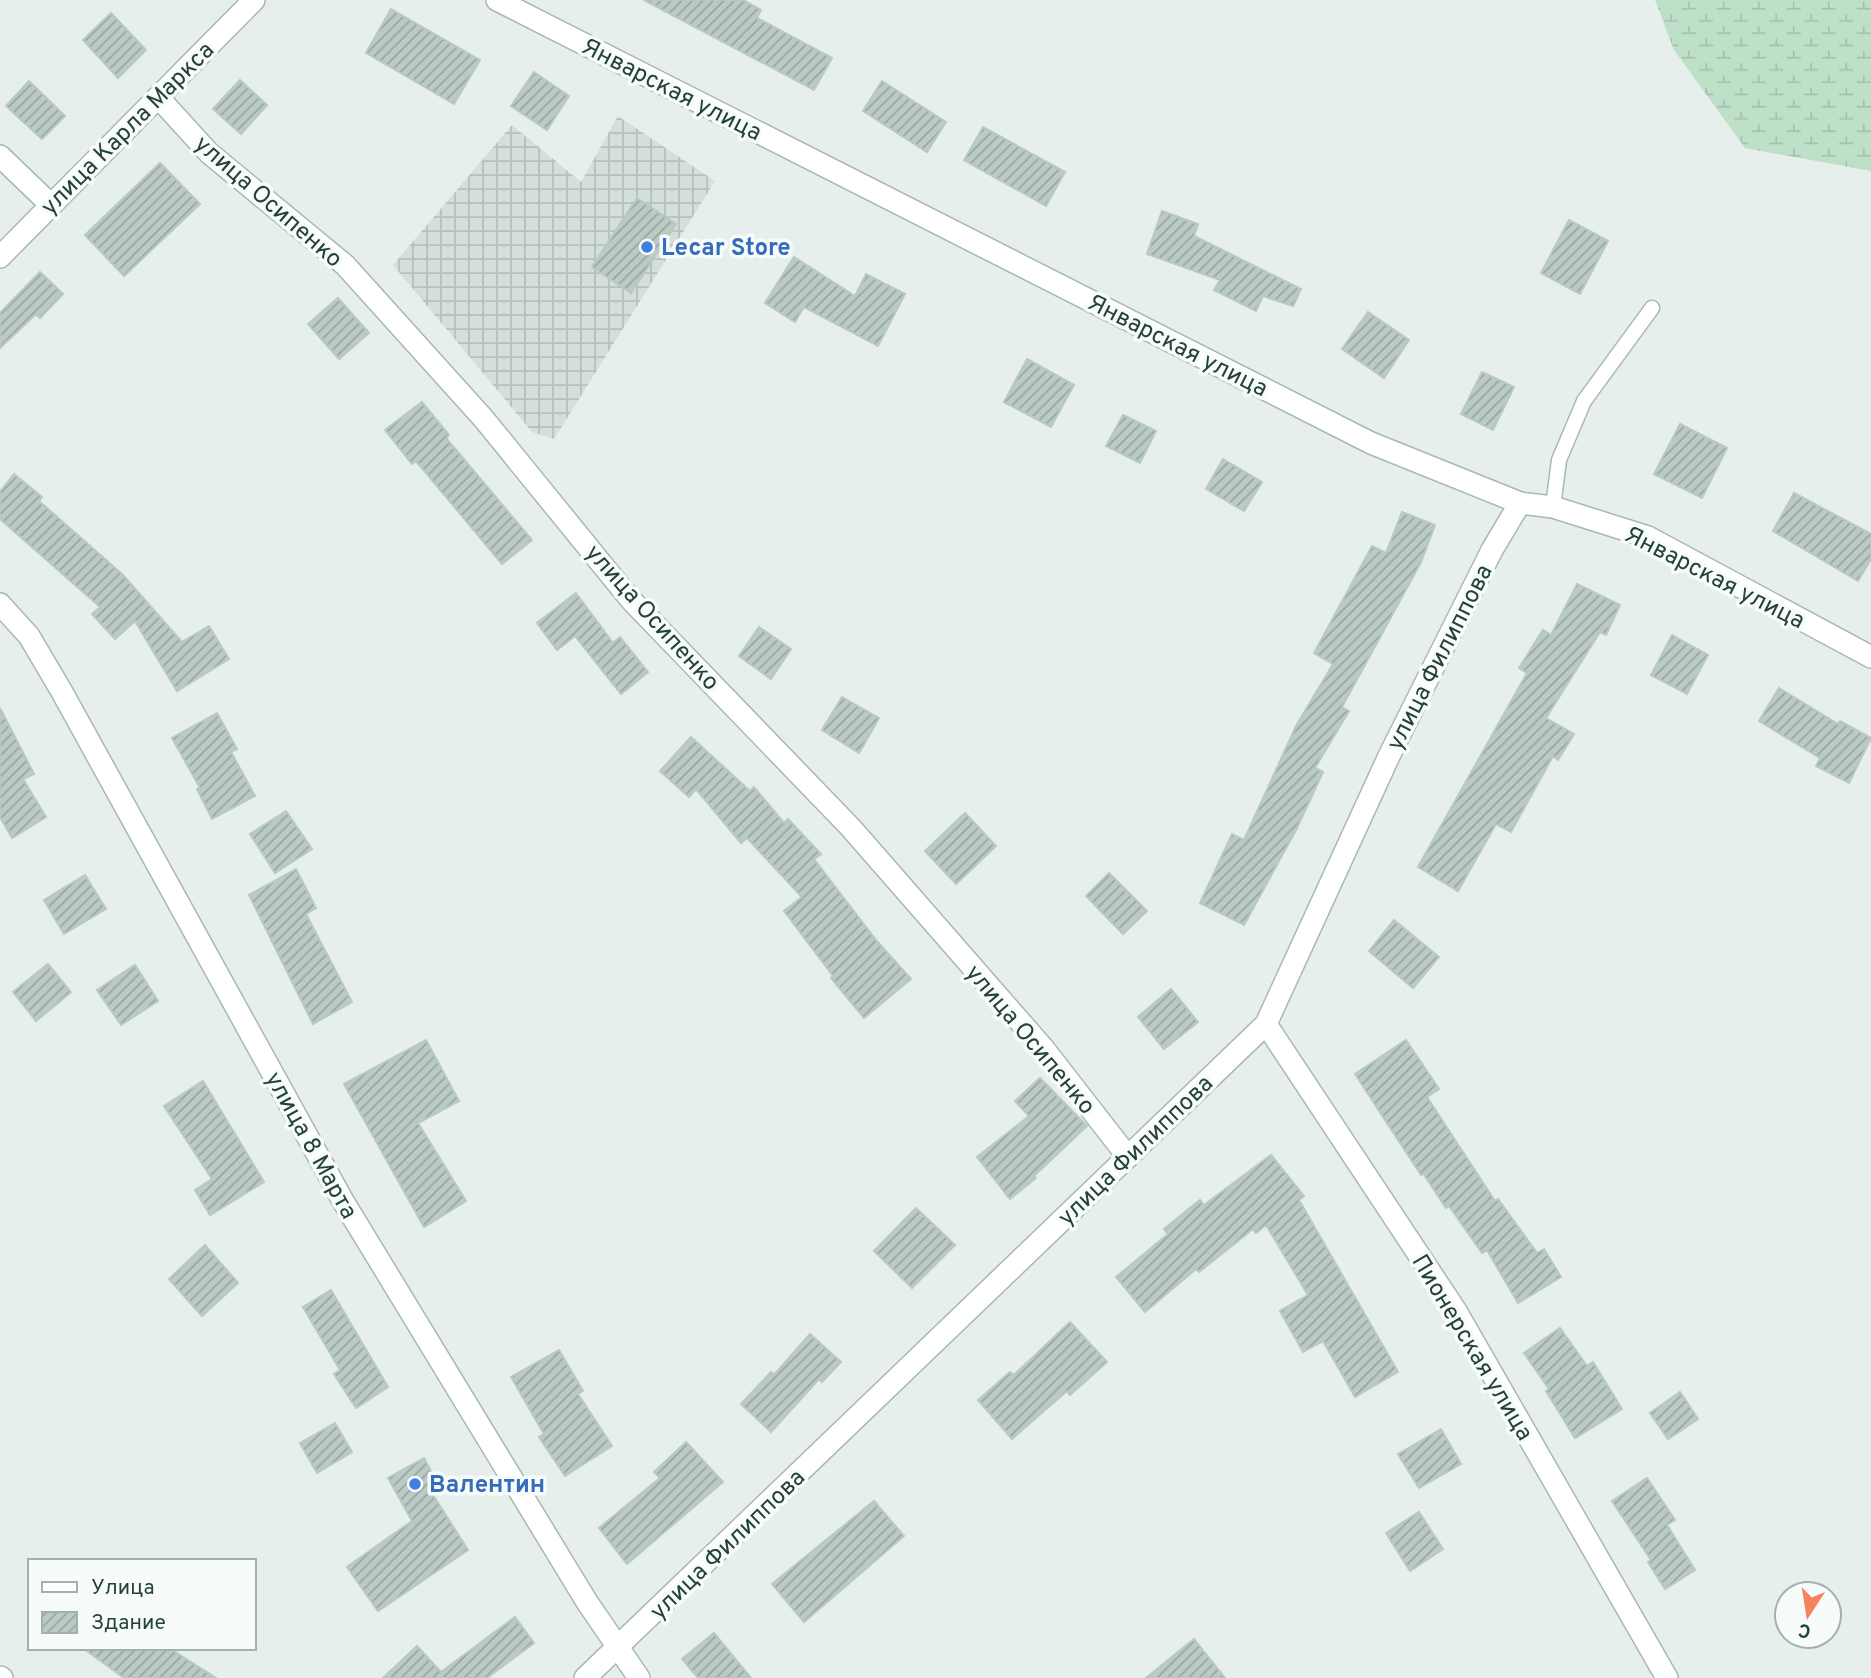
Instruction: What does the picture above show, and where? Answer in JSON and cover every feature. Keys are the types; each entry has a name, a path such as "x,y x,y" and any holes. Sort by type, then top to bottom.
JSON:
{"street":[{"name":"улица Карла Маркса","path":"0,257 254,0"},
{"name":"Январская улица","path":"497,0 1371,443 1520,503 1553,507 1648,537 1871,657"},
{"name":"улица Осипенко","path":"158,97 209,153 345,265 483,418 631,600 851,828 1044,1049 1128,1157"},
{"path":"0,156 51,205"},
{"name":"улица Филиппова","path":"585,1678 1266,1024 1389,756 1492,551 1520,503"},
{"name":"улица 8 Марта","path":"0,604 29,636 343,1201 587,1602 639,1678"},
{"name":"Пионерская улица","path":"1266,1024 1456,1311 1667,1678"}],"lane":[{"path":"1553,507 1559,460 1584,401 1652,308"}],"shaded area":[{"path":"618,116 715,181 554,439 532,432 393,265 512,125 581,182"}],"green space":[{"path":"1655,0 1871,0 1871,171 1745,148 1674,50"}],"building":[{"path":"644,0 743,0 761,10 757,18 832,58 814,90"},
{"path":"391,9 480,60 454,104 366,53"},
{"path":"111,13 146,50 118,78 83,40"},
{"path":"534,72 569,96 547,130 511,106"},
{"path":"240,80 267,105 241,134 213,109"},
{"path":"29,81 65,116 42,139 6,106"},
{"path":"882,81 946,122 927,152 863,111"},
{"path":"983,127 1065,172 1046,206 964,160"},
{"path":"160,163 200,204 124,276 85,235"},
{"path":"637,198 676,224 631,293 592,267"},
{"path":"1162,211 1198,224 1194,236 1301,289 1293,306 1263,296 1256,311 1214,290 1220,280 1147,254"},
{"path":"1569,220 1608,241 1580,294 1541,273"},
{"path":"794,257 855,296 866,274 905,294 878,346 804,307 795,322 765,303"},
{"path":"40,272 63,294 40,318 36,314 0,348 0,313"},
{"path":"338,298 369,333 339,359 308,324"},
{"path":"1368,312 1409,340 1384,378 1342,349"},
{"path":"1027,359 1074,385 1051,427 1004,402"},
{"path":"1482,372 1514,387 1493,430 1461,414"},
{"path":"422,402 449,435 446,438 532,540 502,564 416,461 412,464 385,430"},
{"path":"1123,415 1156,431 1140,463 1106,446"},
{"path":"1680,424 1727,448 1702,498 1654,474"},
{"path":"1223,459 1262,482 1244,511 1206,489"},
{"path":"14,474 42,497 39,501 123,575 182,642 209,626 229,659 177,691 135,621 115,639 92,614 100,607 0,519 0,492"},
{"path":"1794,493 1871,534 1871,559 1858,581 1773,531"},
{"path":"1402,512 1435,525 1421,562 1342,707 1349,711 1315,768 1323,772 1296,830 1244,925 1200,903 1232,834 1244,840 1296,726 1333,664 1314,653 1372,546 1386,553"},
{"path":"1577,584 1620,605 1606,635 1600,632 1546,718 1574,734 1558,760 1553,756 1511,832 1496,824 1458,891 1418,867 1527,673 1519,668 1543,630 1551,635"},
{"path":"576,593 613,643 620,637 648,672 621,694 575,636 557,650 537,623"},
{"path":"759,627 791,649 771,679 739,656"},
{"path":"1672,635 1708,655 1687,694 1651,675"},
{"path":"1779,688 1838,724 1840,721 1871,738 1849,783 1816,766 1820,758 1759,721"},
{"path":"842,697 879,718 859,753 822,730"},
{"path":"0,708 34,774 23,779 46,817 12,838 0,817"},
{"path":"217,713 237,749 231,752 255,796 212,819 197,789 200,788 172,738"},
{"path":"691,737 750,791 754,787 784,823 788,819 821,854 814,859 876,940 911,979 864,1018 831,978 833,976 784,911 802,897 747,838 741,843 696,789 689,797 660,771"},
{"path":"286,811 312,849 275,873 250,834"},
{"path":"965,813 996,846 956,884 925,851"},
{"path":"296,869 316,908 306,914 352,1002 313,1024 249,895"},
{"path":"1109,873 1147,911 1123,934 1086,896"},
{"path":"85,875 106,909 64,934 44,900"},
{"path":"1394,920 1439,957 1413,988 1369,951"},
{"path":"48,964 71,992 36,1021 13,992"},
{"path":"135,965 158,1001 121,1025 97,990"},
{"path":"1171,989 1198,1022 1164,1049 1138,1017"},
{"path":"426,1040 459,1101 418,1123 466,1201 424,1227 344,1084"},
{"path":"1406,1040 1439,1089 1427,1097 1495,1201 1498,1199 1537,1253 1544,1249 1561,1277 1518,1303 1487,1250 1482,1253 1449,1206 1446,1208 1423,1173 1421,1175 1355,1074"},
{"path":"1040,1078 1087,1126 1034,1176 1036,1178 1010,1199 977,1157 1029,1116 1015,1101"},
{"path":"203,1081 264,1182 210,1215 195,1190 212,1179 164,1106"},
{"path":"1271,1155 1304,1196 1299,1200 1398,1372 1355,1397 1323,1341 1303,1352 1280,1311 1308,1295 1266,1225 1256,1233 1253,1229 1199,1272 1196,1269 1145,1312 1116,1277 1168,1234 1164,1229 1200,1200 1204,1205"},
{"path":"916,1208 955,1245 912,1288 874,1251"},
{"path":"205,1245 238,1283 202,1316 169,1279"},
{"path":"331,1290 388,1387 356,1408 334,1374 340,1370 303,1307"},
{"path":"1070,1322 1107,1362 1070,1395 1067,1391 1012,1439 978,1400 1010,1372 1014,1375"},
{"path":"1560,1328 1587,1366 1593,1362 1622,1409 1575,1438 1546,1391 1549,1389 1524,1353"},
{"path":"810,1334 841,1362 822,1382 819,1379 771,1432 741,1404 771,1372 774,1375"},
{"path":"559,1350 583,1391 578,1394 612,1446 565,1476 539,1437 544,1434 511,1377"},
{"path":"1680,1392 1698,1419 1668,1439 1650,1413"},
{"path":"335,1423 352,1452 317,1473 300,1443"},
{"path":"1441,1429 1461,1464 1419,1488 1398,1454"},
{"path":"686,1442 723,1482 627,1564 599,1528 660,1478 654,1472"},
{"path":"424,1458 441,1490 433,1495 468,1550 378,1611 347,1567 412,1521 388,1478"},
{"path":"1647,1478 1675,1520 1667,1525 1695,1570 1665,1589 1648,1562 1651,1560 1612,1501"},
{"path":"874,1501 904,1536 804,1622 772,1584"},
{"path":"1419,1512 1443,1549 1410,1571 1386,1533"},
{"path":"515,1617 534,1643 487,1678 383,1678 417,1646 441,1672"},
{"path":"714,1633 751,1678 698,1678 682,1659"},
{"path":"1194,1639 1225,1678 1146,1678"},
{"path":"86,1650 172,1650 216,1678 124,1678"}],"place":[{"name":"Lecar Store","path":"647,247"},
{"name":"Валентин","path":"415,1484"}]}
